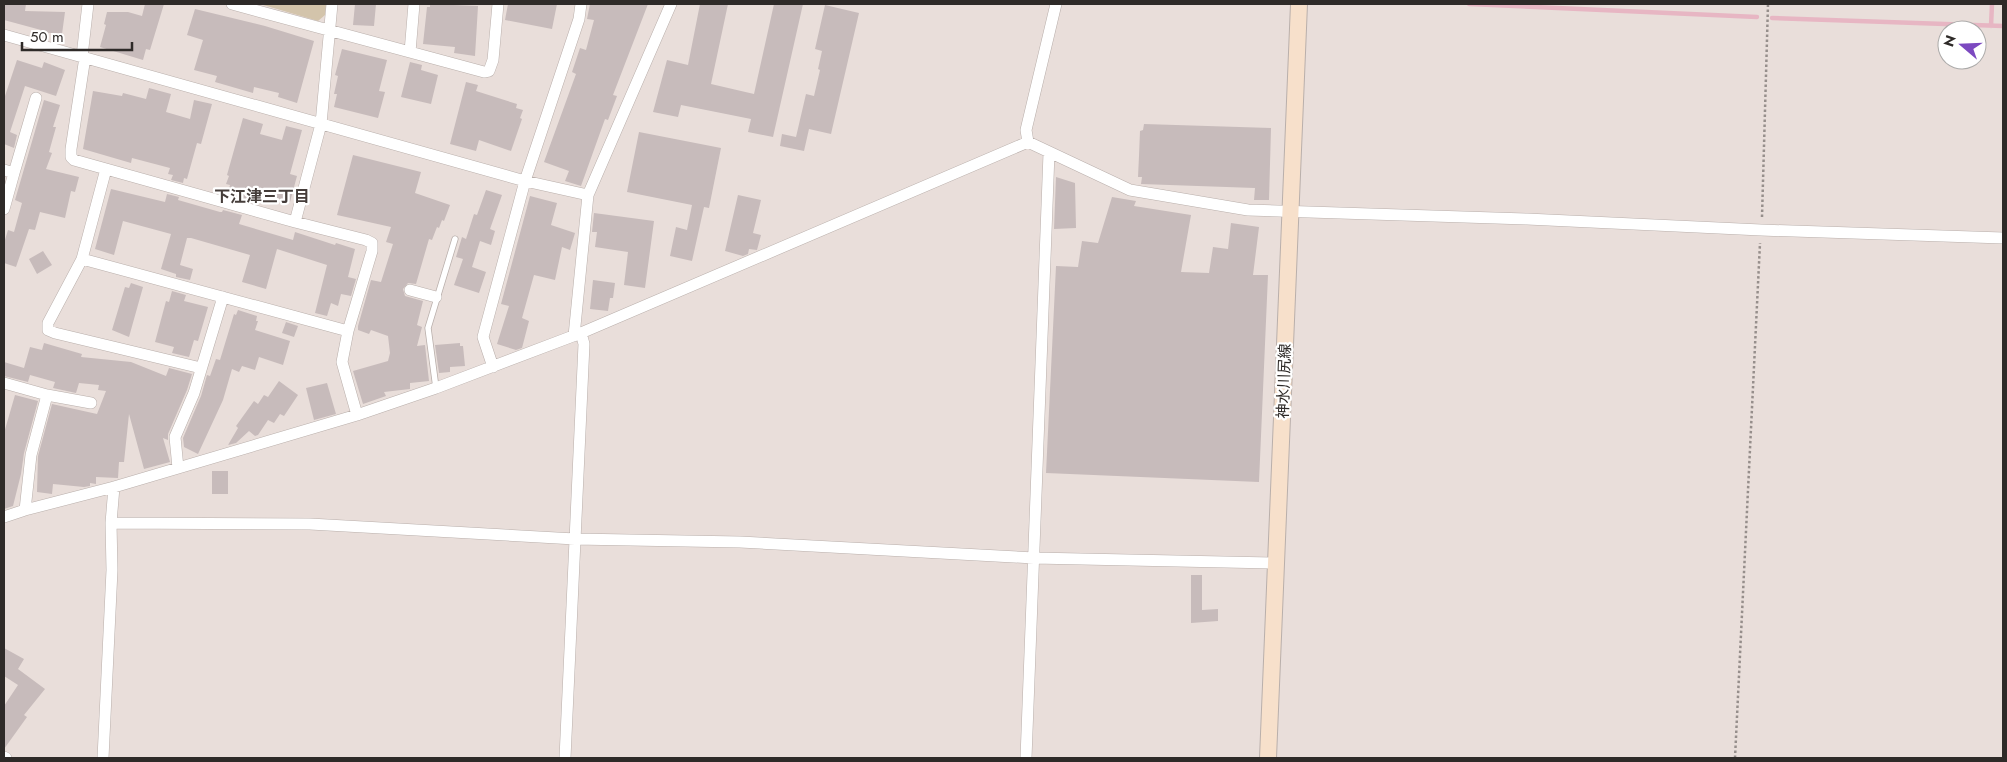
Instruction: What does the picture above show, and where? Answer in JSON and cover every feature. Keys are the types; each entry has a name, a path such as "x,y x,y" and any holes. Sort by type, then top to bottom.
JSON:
{"main road":[{"name":"神水川尻線","path":"1268,758 1299,4"}],"street":[{"path":"88,4 84,56 70,154 74,160 372,243 372,251 348,331 342,362 357,415"},
{"path":"232,4 248,6 330,31 479,71 489,71 494,60 498,4"},
{"path":"295,222 321,124 332,4"},
{"path":"410,52 414,4"},
{"path":"493,367 483,337 525,181 578,19 581,4"},
{"path":"564,758 584,344 577,334 588,196 671,4"},
{"path":"1028,142 1026,130 1056,4"},
{"path":"4,35 525,181 588,196"},
{"path":"4,209 9,172 36,98"},
{"path":"1028,142 1130,190 1248,210 2003,238"},
{"path":"4,517 114,487 357,415 436,388 577,334 1028,142"},
{"path":"1026,758 1049,153"},
{"path":"106,169 82,259 48,323 48,330 201,368"},
{"path":"82,259 348,331"},
{"path":"410,290 436,297"},
{"path":"178,468 174,437 194,393 223,297"},
{"path":"4,383 91,404"},
{"path":"25,510 31,455 47,394"},
{"path":"103,758 112,570 111,523 114,487"},
{"path":"111,523 310,524 575,539 740,542 1034,558 1277,563"}],"lane":[{"path":"436,388 428,328 455,239"}],"path":[{"path":"1735,758 1761,230 1768,4"}],"shaded area":[{"path":"260,4 326,4 325,15 318,21"}],"building":[{"path":"4,4 26,4 25,11 65,12 62,34 40,32 41,30 4,20"},
{"path":"145,4 164,4 150,50 146,49 143,60 100,47 106,25 104,24 107,12 128,12 142,16"},
{"path":"355,4 376,4 374,26 353,25"},
{"path":"430,4 478,6 475,56 454,53 455,47 423,44 427,7 430,7"},
{"path":"508,4 557,4 552,29 505,20"},
{"path":"590,4 648,4 613,95 617,96 608,120 605,119 581,186 565,181 569,171 544,162 576,74 572,72 580,48 586,50 594,20 587,19"},
{"path":"700,4 728,4 711,84 754,94 774,4 803,4 773,137 748,132 751,119 681,105 678,117 653,112 667,60 688,65"},
{"path":"825,5 859,13 831,134 809,129 804,151 780,146 782,134 796,137 806,94 814,96 822,51 815,49"},
{"path":"195,9 265,26 314,41 297,103 278,97 279,93 254,87 253,93 215,82 217,76 194,70 203,40 187,35"},
{"path":"342,49 387,60 379,91 385,92 378,118 334,107 337,94 334,94 338,76 335,75"},
{"path":"17,60 42,68 44,62 65,70 56,96 25,86 10,132 17,135 14,148 4,144 4,99"},
{"path":"410,62 422,65 421,70 438,75 431,104 401,97"},
{"path":"466,82 478,85 476,91 517,104 516,108 523,110 520,118 522,119 511,151 479,140 476,151 450,144"},
{"path":"149,88 171,94 166,112 190,119 194,100 212,104 201,144 197,143 187,179 184,178 183,183 171,180 173,175 168,174 170,168 132,158 131,163 83,149 93,91 122,96 123,93 146,99"},
{"path":"44,100 60,105 53,127 56,127 49,152 52,153 46,169 79,177 75,192 71,191 65,218 40,212 35,230 29,229 16,267 4,263 4,243 8,230 14,232 22,203 15,200"},
{"path":"243,118 263,124 260,134 282,140 286,126 302,130 290,174 297,176 290,202 256,192 253,202 227,195 230,185 226,184 229,176 227,175"},
{"path":"1144,124 1271,128 1269,200 1254,200 1255,188 1141,184 1142,177 1138,177 1140,131 1143,130"},
{"path":"639,132 721,148 709,208 704,207 692,261 670,256 676,227 687,230 692,205 627,192"},
{"path":"353,155 421,172 415,193 450,205 444,221 442,220 439,228 437,227 432,240 429,239 416,284 408,283 403,289 405,296 423,301 417,325 422,327 417,346 425,345 429,381 410,383 410,389 384,392 386,396 363,404 353,371 388,361 390,353 388,336 371,330 369,334 358,330 358,326 371,280 381,282 393,244 386,242 391,227 337,215"},
{"path":"1056,177 1075,183 1076,228 1054,229"},
{"path":"111,189 165,202 167,194 179,197 178,200 220,212 223,210 242,215 239,224 293,240 295,232 335,245 336,243 355,249 348,277 356,279 351,296 341,294 338,306 331,303 327,316 315,313 327,265 277,249 266,289 242,282 250,255 191,238 187,238 180,265 193,269 190,280 176,277 176,274 161,269 171,234 123,221 114,255 95,249"},
{"path":"486,190 502,195 490,229 495,231 491,245 480,241 472,267 486,272 479,293 454,285 463,259 456,257 462,237 466,239 474,214 477,215"},
{"path":"738,195 761,200 753,233 761,235 757,250 749,249 748,254 743,256 725,251"},
{"path":"530,196 557,203 551,225 575,233 570,250 562,247 555,280 534,275 522,318 529,321 522,348 516,350 497,344 509,306 501,304"},
{"path":"1112,197 1136,201 1134,206 1191,215 1181,272 1209,273 1213,247 1228,249 1231,223 1259,227 1253,275 1268,275 1259,482 1046,473 1056,266 1078,267 1082,241 1098,243"},
{"path":"594,213 654,221 645,288 624,285 628,252 595,247 597,232 592,232"},
{"path":"43,251 52,265 37,274 29,259"},
{"path":"593,280 615,283 613,298 610,298 608,311 590,309"},
{"path":"131,283 143,287 129,337 112,330 125,287 129,288"},
{"path":"172,291 186,295 184,301 208,307 198,341 194,340 189,357 172,353 174,347 155,342 166,301 169,302"},
{"path":"238,310 257,316 256,321 258,321 255,330 290,341 283,365 259,357 255,370 242,366 239,372 232,369 223,400 198,454 184,447 183,438 201,396 207,375 210,376 216,359 220,360 234,314 236,315"},
{"path":"286,322 298,326 294,337 282,333"},
{"path":"44,343 82,354 81,357 131,362 166,376 169,368 192,374 168,434 168,440 163,438 170,462 144,469 129,414 124,462 119,462 118,478 96,477 96,484 90,483 90,486 84,487 53,484 52,494 37,492 38,456 52,404 97,414 106,391 98,390 99,385 79,383 76,393 53,388 55,382 30,375 28,382 4,376 4,362 24,368 30,347 42,350"},
{"path":"460,343 460,346 463,346 465,366 450,367 450,372 439,373 435,345"},
{"path":"279,381 298,395 284,416 280,414 274,423 268,420 258,435 255,436 249,431 236,443 228,445 238,428 236,426 254,401 258,404 264,395 268,397"},
{"path":"327,383 336,414 314,420 306,388"},
{"path":"15,395 38,401 24,453 13,506 4,509 4,433"},
{"path":"212,471 228,471 228,494 212,494"},
{"path":"1191,575 1202,575 1202,610 1218,609 1218,621 1191,623"},
{"path":"4,648 24,659 18,669 45,689 24,715 27,717 4,749 4,706 18,685 4,676"}],"waterway":[{"path":"1469,4 1757,17"},
{"path":"1991,26 1992,4"},
{"path":"1772,18 2003,26"}],"district":[{"name":"下江津三丁目","path":"262,196"}]}
